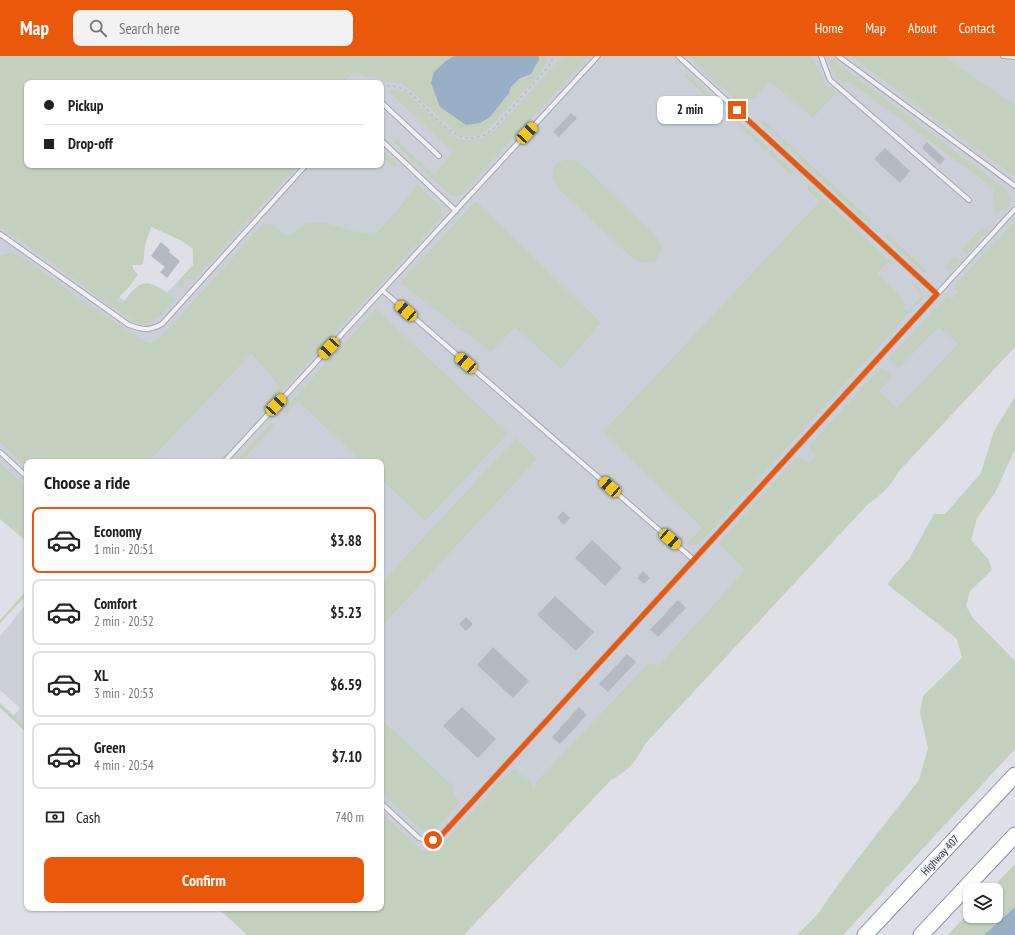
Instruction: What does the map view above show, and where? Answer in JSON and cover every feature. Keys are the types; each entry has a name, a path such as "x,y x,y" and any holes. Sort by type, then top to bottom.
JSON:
{"highway":[{"name":"Highway 407","path":"865,935 1015,775"},
{"path":"922,935 1015,835"}],"lane":[{"path":"227,459 598,56"},
{"path":"678,56 937,294"},
{"path":"821,56 830,80 969,200"},
{"path":"838,56 1015,186"},
{"path":"1003,56 1015,57"},
{"path":"384,105 439,156"},
{"path":"384,143 456,210"},
{"path":"0,234 129,326 141,330 153,329 162,324 303,168"},
{"path":"384,806 419,838 433,840 439,838 1015,209"},
{"path":"382,290 694,560"},
{"path":"0,452 24,474"}],"path":[{"path":"384,85 395,86 408,91 455,135 467,138 481,136 492,130 549,66 554,56"}],"shaded area":[{"path":"420,56 1015,56 1015,285 409,935 384,911 384,459 24,459 24,529 0,506 0,217 146,315 284,168 384,168 384,80 346,80 361,64"},
{"path":"24,607 24,725 13,716 20,708 0,690 0,636"}],"green space":[{"path":"0,56 454,56 446,61 509,93 515,83 533,71 539,60 539,56 546,56 546,63 539,75 488,129 478,136 467,137 456,133 409,89 400,83 372,78 354,72 346,80 24,80 24,168 295,168 193,281 187,278 183,282 184,289 177,286 182,277 193,265 193,249 180,240 151,227 145,245 143,265 133,265 133,269 138,274 117,301 123,304 134,289 147,283 156,286 173,296 175,300 159,317 145,324 139,323 122,314 0,226"},
{"path":"565,56 589,56 462,194 457,197 450,195 393,142 396,139 434,175 453,152 388,91 396,90 406,92 455,137 467,140 482,138 495,130 552,67"},
{"path":"689,56 811,56 825,83 836,93 813,118 772,83 768,83 752,100 737,102"},
{"path":"850,56 944,56 1015,105 1015,177"},
{"path":"832,59 1007,190 1011,197 1011,203 1005,211 1002,209 997,213 995,212 993,188 847,80 844,84 836,77 829,63"},
{"path":"687,74 710,95 708,98 685,77"},
{"path":"714,99 768,148 766,151 712,101"},
{"path":"763,119 780,136 778,138 760,122"},
{"path":"783,139 871,220 868,223 781,142"},
{"path":"772,151 793,171 790,174 769,154"},
{"path":"384,152 397,164 394,167 384,158"},
{"path":"563,160 574,160 582,164 656,236 662,247 659,256 654,262 643,263 632,258 558,188 553,177 554,166"},
{"path":"418,185 441,207 441,218 264,410 261,407 279,387 268,371 251,354 151,459 24,459 24,465 0,442 0,256 10,253 21,256 79,298 144,341 151,343 162,336 264,223 268,225 272,224 287,236 308,223 327,223 353,231 366,233 377,232"},
{"path":"809,185 890,261 877,273 902,298 905,303 904,308 908,311 921,297 920,293 914,286 916,285 920,289 923,298 701,542 694,545 689,544 687,543 702,528 603,432 819,202 807,188"},
{"path":"476,201 601,323 561,369 515,327 491,352 400,283"},
{"path":"1015,220 1015,347 899,471 886,489 869,503 645,744 631,765 611,780 464,935 247,935 221,911 384,911 384,815 421,850 429,851 440,846 508,773 515,769 532,784 533,788 535,787 536,782 647,665 652,663 658,666 745,570 720,545 723,538 796,458 802,459 808,463 816,457 809,446 880,368 886,369 892,377 879,391 897,408 958,344 939,327 899,368 889,358 946,297 949,296 953,298 958,292 955,285"},
{"path":"982,227 987,232 967,254 962,249"},
{"path":"887,234 927,271 924,273 885,237"},
{"path":"955,256 960,261 950,272 945,268"},
{"path":"376,309 508,433 425,521 384,482 384,459 359,459 298,401 286,413 282,411"},
{"path":"1015,397 1015,449 995,493 977,518 971,540 989,560 992,570 970,591 966,606 973,618 1015,661 1015,749 843,935 797,935 818,914 842,879 919,780 928,748 920,713 923,696 962,658 957,639 887,584 909,559 934,514 945,514 981,473 994,431"},
{"path":"271,423 274,426 244,459 238,459"},
{"path":"516,438 537,459 384,624 384,580"},
{"path":"0,463 24,485 24,539 0,519"},
{"path":"24,593 24,598 0,623 0,620"},
{"path":"0,703 24,725 24,730 0,708"},
{"path":"384,722 452,785 454,795 460,802 433,831 428,832 422,830 384,796"},
{"path":"1015,864 1015,907 1003,918 1003,883 997,883"},
{"path":"963,919 963,923 997,923 984,935 948,935"}],"water":[{"path":"454,56 539,56 539,60 531,74 519,79 511,87 509,93 490,117 480,123 466,125 440,107 431,83 434,72"},
{"path":"1015,907 1015,935 984,935 997,923 1003,923 1003,918"}],"building":[{"path":"571,113 577,118 559,137 553,132"},
{"path":"927,142 945,159 940,165 922,148"},
{"path":"885,148 910,171 900,183 874,159"},
{"path":"161,242 170,250 169,252 180,261 167,278 160,272 165,267 151,256"},
{"path":"563,511 570,518 564,525 557,518"},
{"path":"592,540 622,568 605,586 575,558"},
{"path":"643,571 650,578 644,584 637,578"},
{"path":"555,596 594,632 576,651 537,615"},
{"path":"678,600 686,608 658,637 650,630"},
{"path":"466,617 473,624 466,631 459,624"},
{"path":"493,647 529,681 513,698 477,665"},
{"path":"627,654 636,662 608,692 599,684"},
{"path":"462,707 496,739 478,758 443,726"},
{"path":"579,707 587,715 560,744 552,737"}],"route":[{"path":"433,840 439,838 937,294 737,110"}]}
